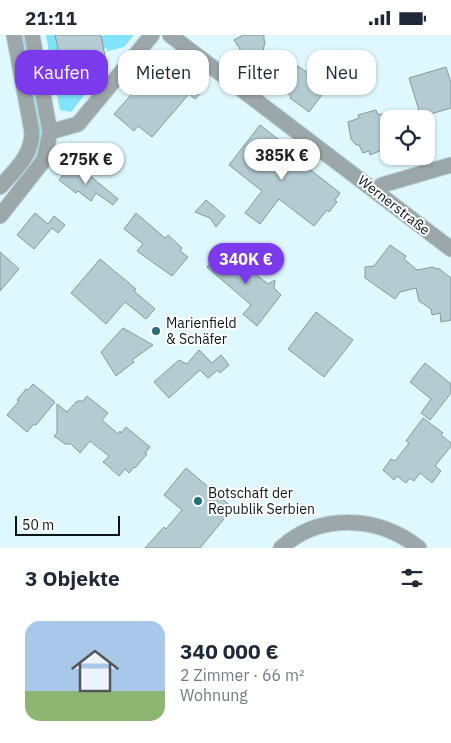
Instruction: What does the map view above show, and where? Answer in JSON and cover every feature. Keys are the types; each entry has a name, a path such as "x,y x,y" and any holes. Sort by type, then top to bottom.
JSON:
{"street":[{"path":"0,187 29,151 32,140 14,35"},
{"path":"0,216 44,160 50,132 32,35"},
{"path":"50,132 78,124 152,35"},
{"name":"Wernerstraße","path":"170,35 451,249"},
{"path":"377,191 382,185 451,165"},
{"path":"281,548 301,534 315,528 330,524 353,523 369,523 384,528 399,534 419,548"}],"shaded area":[{"path":"20,35 27,35 30,50 21,50"},
{"path":"46,35 55,35 58,50 49,50"},
{"path":"104,35 134,35 124,47 108,51 107,48 104,49 101,37"},
{"path":"26,95 38,95 43,125 39,150 31,170 28,172 25,169 32,157"},
{"path":"57,95 84,95 71,112 60,110"}],"building":[{"path":"55,35 101,35 104,50 58,50"},
{"path":"243,35 264,35 263,50 240,50 234,40"},
{"path":"298,66 307,73 307,95 322,95 309,112 290,98 290,95 297,95"},
{"path":"446,67 451,83 451,108 435,113 435,110 419,110 409,78"},
{"path":"131,95 188,95 152,137 138,126 134,131 114,114"},
{"path":"190,95 199,95 195,99"},
{"path":"376,110 378,115 380,114 380,151 370,155 369,151 363,153 359,145 356,145 351,139 348,122 359,118 358,115"},
{"path":"260,125 283,143 275,154 292,167 298,160 340,193 335,200 337,202 329,212 327,210 314,226 279,199 260,224 245,213 262,191 229,165"},
{"path":"77,165 118,199 113,205 96,193 91,201 78,191 76,193 59,180 67,170 71,173"},
{"path":"206,200 225,216 216,227 210,218 195,212"},
{"path":"35,213 48,224 54,216 65,225 58,233 52,228 34,249 17,235"},
{"path":"136,213 165,238 168,235 182,248 180,251 188,257 172,276 137,251 143,244 124,229"},
{"path":"390,245 406,256 404,259 417,270 438,268 451,278 451,320 441,322 440,313 432,315 431,309 419,301 416,288 400,292 395,299 365,278 365,267 374,266"},
{"path":"224,247 268,284 275,280 274,288 281,295 257,326 243,314 251,305 207,267"},
{"path":"0,252 19,269 0,291"},
{"path":"100,259 136,289 134,291 155,309 146,319 125,302 106,324 71,293"},
{"path":"316,312 353,340 324,377 288,349"},
{"path":"123,328 153,345 132,360 134,362 116,376 101,352"},
{"path":"199,350 212,363 221,355 229,365 220,373 218,370 208,378 200,370 169,398 154,382 179,360 187,364"},
{"path":"425,363 451,384 451,393 430,420 421,413 431,399 410,382"},
{"path":"33,384 55,402 36,425 34,424 27,432 7,415 26,389 28,390"},
{"path":"87,396 108,413 102,420 118,434 126,427 150,447 145,453 147,454 129,473 125,469 119,476 103,462 109,456 90,441 80,453 71,444 65,444 54,436 57,433 57,404 67,412 77,401 83,401"},
{"path":"423,418 443,433 441,435 451,443 451,446 435,466 441,471 432,483 420,473 414,481 410,478 406,483 397,476 394,480 383,470 391,459 395,461 409,443 406,441"},
{"name":"Botschaft der Republik Serbien","path":"186,468 233,508 200,548 145,548 164,527 166,529 182,510 164,495"}],"place":[{"name":"Marienfield & Schäfer","path":"156,331"},
{"name":"Botschaft der Republik Serbien","path":"198,501"}]}
